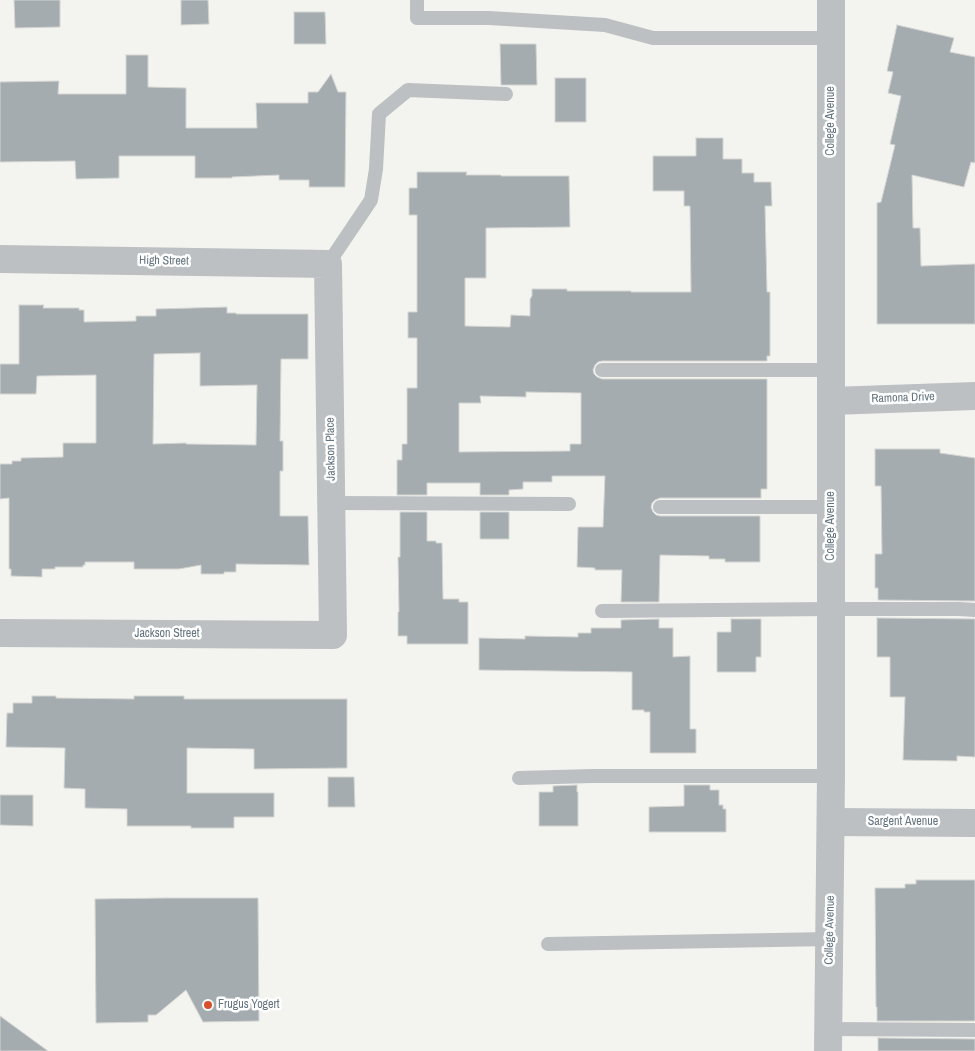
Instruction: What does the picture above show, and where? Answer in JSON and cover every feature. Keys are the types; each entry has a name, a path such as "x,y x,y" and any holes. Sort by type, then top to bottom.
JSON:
{"street":[{"name":"College Avenue","path":"828,1040 831,822 831,0"},
{"name":"High Street","path":"0,259 328,264"},
{"name":"Jackson Place","path":"328,264 333,635"},
{"name":"Ramona Drive","path":"831,401 975,396"},
{"name":"Jackson Street","path":"0,634 333,635"},
{"name":"Sargent Avenue","path":"831,822 975,823"}],"lane":[{"path":"417,0 417,18 489,18 605,25 653,38 831,38"},
{"path":"328,264 371,200 376,169 379,114 408,90 506,94"},
{"path":"602,370 831,370"},
{"path":"331,502 569,504"},
{"path":"660,507 831,507"},
{"path":"602,611 975,610"},
{"path":"519,778 592,776 831,776"},
{"path":"548,944 830,939"},
{"path":"828,1040 975,1030"}],"building":[{"path":"14,0 60,0 60,27 15,28"},
{"path":"181,0 208,0 209,24 181,25"},
{"path":"294,12 325,12 326,44 294,44"},
{"path":"897,25 954,38 950,52 975,57 975,163 971,162 964,187 912,175 913,228 920,228 921,266 975,264 975,324 877,324 877,203 881,202 895,145 890,144 901,96 888,93 893,72 887,71"},
{"path":"500,44 536,44 537,85 501,85"},
{"path":"126,55 148,55 148,87 186,88 186,128 257,128 256,103 308,103 308,92 318,92 331,74 338,92 346,92 345,187 309,187 309,180 279,180 279,175 195,178 195,156 119,156 119,178 76,179 75,161 0,162 0,82 59,81 58,94 126,94"},
{"path":"555,78 586,78 586,122 555,122"},
{"path":"696,138 723,138 723,159 742,159 742,173 754,173 754,182 771,182 772,206 765,206 767,292 770,292 770,356 767,356 767,361 602,361 595,365 593,370 597,377 602,379 767,379 767,489 761,489 761,498 660,498 652,503 651,507 656,515 660,516 760,516 760,562 725,562 725,559 709,559 709,556 660,555 659,602 621,602 622,570 595,570 595,568 577,567 578,527 603,527 605,476 552,476 552,482 523,482 523,489 509,490 509,495 480,495 480,483 427,483 427,495 397,495 397,460 402,460 402,444 407,444 407,388 417,388 417,338 408,338 408,312 417,312 417,215 409,215 409,188 417,188 417,172 467,172 466,175 501,176 569,176 570,227 486,228 486,278 465,278 465,326 510,327 511,315 530,316 532,289 691,292 690,206 684,206 684,191 653,191 653,156 696,156","holes":["526,392 581,393 581,444 570,444 570,451 459,452 459,403 481,403 480,396 526,397"]},
{"path":"19,305 44,305 43,308 79,308 79,310 84,310 84,322 136,321 136,316 156,316 156,309 227,307 227,313 236,314 308,314 308,359 281,359 280,441 283,441 283,471 280,471 280,516 308,516 309,565 236,564 236,572 201,574 201,565 179,569 134,569 134,562 85,562 83,567 42,569 42,577 11,576 11,569 9,569 9,498 0,499 0,464 12,464 12,461 21,461 21,458 63,457 63,443 96,443 96,375 37,376 36,394 0,394 0,364 19,364","holes":["200,353 200,386 257,385 256,445 153,444 154,354"]},
{"path":"875,449 940,449 940,453 975,458 975,601 878,600 878,588 875,588 875,554 882,554 881,486 875,486"},
{"path":"400,512 427,512 427,541 442,543 443,599 459,599 459,602 468,602 468,644 407,644 407,636 398,636"},
{"path":"480,512 509,512 509,539 480,539"},
{"path":"877,618 975,619 975,757 957,756 957,761 903,760 905,697 890,697 890,657 877,657"},
{"path":"659,619 659,628 673,628 673,657 690,656 690,729 696,729 696,753 650,753 650,712 632,710 632,672 479,670 479,638 525,639 525,636 578,637 578,633 591,633 591,628 621,628 621,620"},
{"path":"731,619 761,619 761,657 756,657 756,672 717,672 717,632 731,632"},
{"path":"32,696 134,699 134,696 184,696 184,699 347,699 347,768 254,769 254,749 187,748 187,793 274,793 274,817 234,817 234,828 127,826 127,809 85,808 85,789 64,788 65,748 6,747 7,713 13,713 13,703 32,703"},
{"path":"328,777 354,777 355,807 328,807"},
{"path":"577,785 578,826 539,826 539,792 553,792 553,786"},
{"path":"684,785 710,785 710,790 719,790 719,805 723,805 723,809 726,809 726,832 649,832 649,807 684,806"},
{"path":"0,795 33,795 33,826 0,825"},
{"path":"916,880 975,880 975,1021 877,1021 875,888 905,888 905,884 916,884"},
{"path":"258,898 259,1021 203,1022 186,990 156,1015 148,1015 148,1022 96,1023 95,899"},
{"path":"0,1016 48,1051 0,1051"},
{"path":"878,1038 975,1039 975,1051 878,1051"}],"place":[{"name":"Frugus Yogert","path":"208,1005"}]}
